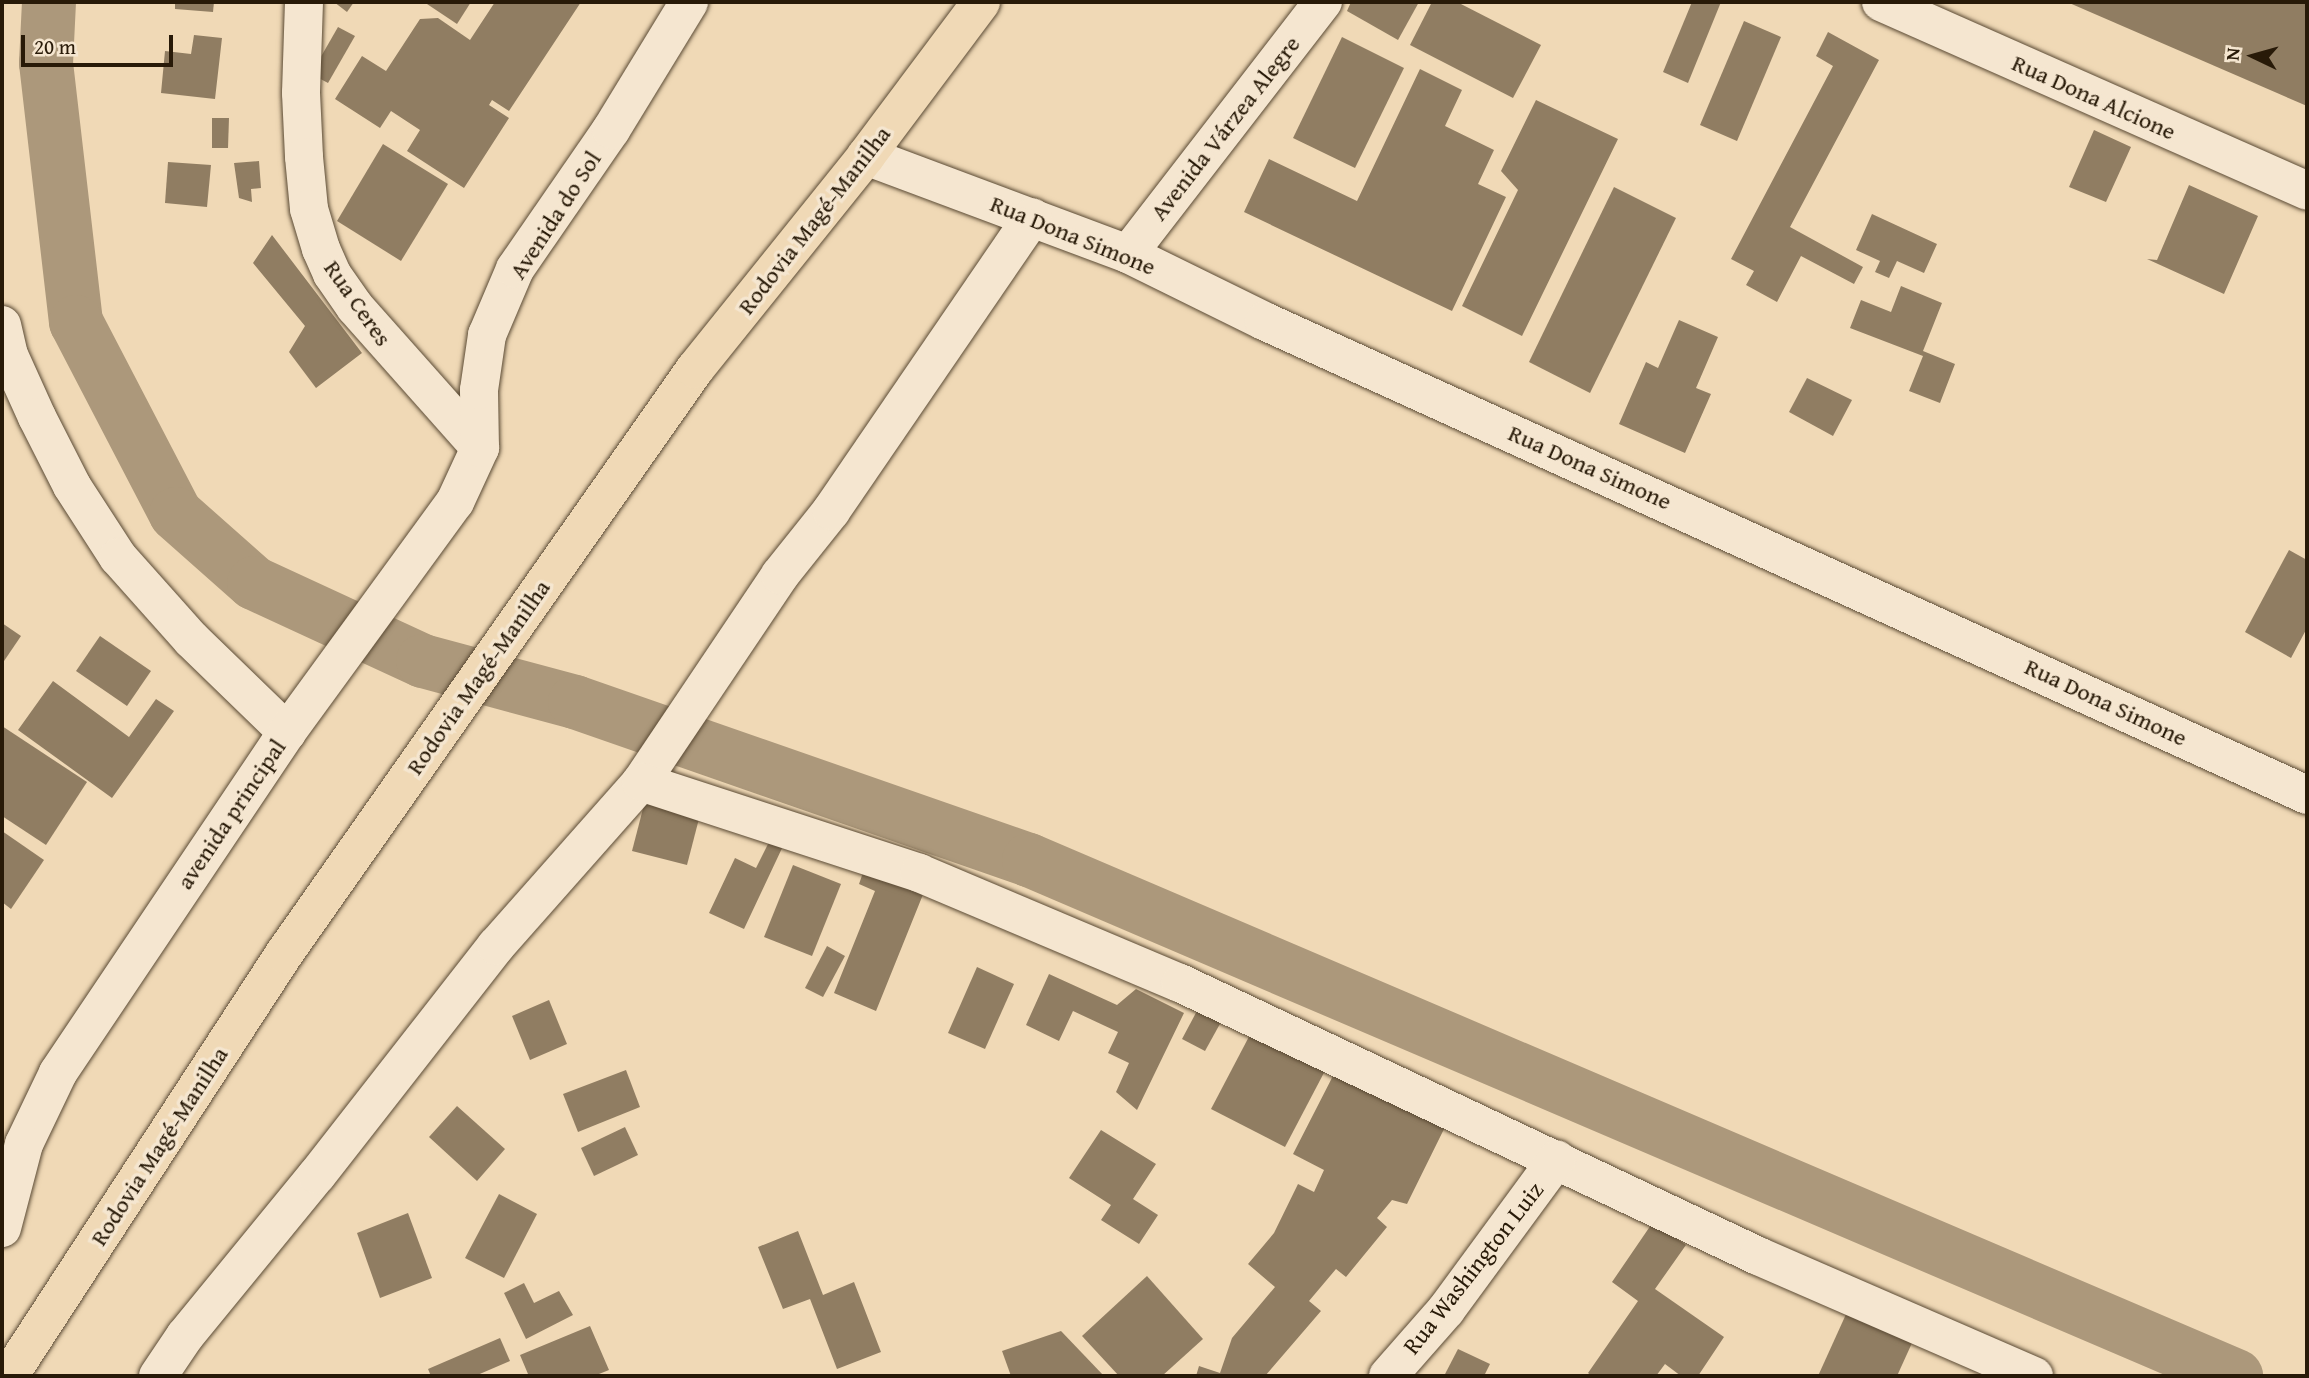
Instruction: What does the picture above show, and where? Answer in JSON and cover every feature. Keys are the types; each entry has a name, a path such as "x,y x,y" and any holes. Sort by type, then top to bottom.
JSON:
{"highway":[{"name":"Rodovia Magé-Manilha","path":"9,1376 284,954 695,369 866,156 981,2"}],"street":[{"name":"Rua Ceres","path":"304,2 301,93 304,157 309,209 321,249 332,274 355,307 480,448"},
{"name":"Avenida do Sol","path":"480,448 479,390 486,335 515,269 611,130 689,2"},
{"name":"Avenida Várzea Alegre","path":"1128,254 1322,2"},
{"name":"Rua Dona Alcione","path":"1881,2 2307,191"},
{"name":"Rua Dona Simone","path":"866,156 1128,254 1264,321 2307,794"},
{"path":"158,1376 186,1336 317,1175 496,946 641,782 665,751 780,575 831,511 1032,217"},
{"name":"avenida principal","path":"2,325 9,355 37,417 72,485 118,557 191,639 287,732 58,1073 24,1144 2,1228"},
{"path":"287,732 455,502 480,448"},
{"path":"641,782 919,873 1180,983 1558,1159 1758,1256 2034,1376"},
{"name":"Rua Washington Luiz","path":"1388,1376 1446,1310 1558,1159"}],"building":[{"path":"175,2 214,2 213,12 175,9"},
{"path":"334,2 354,2 347,12"},
{"path":"424,2 471,2 457,24"},
{"path":"495,2 581,2 509,111 492,100 489,105 509,118 464,188 407,151 420,130 391,111 380,128 335,99 362,56 386,71 420,19 438,18 470,40"},
{"path":"1351,2 1419,2 1398,40 1347,11"},
{"path":"1432,2 1457,2 1541,45 1513,98 1410,45"},
{"path":"1692,2 1721,2 1688,83 1663,72"},
{"path":"2067,2 2307,2 2307,106"},
{"path":"1744,21 1781,37 1737,141 1700,125"},
{"path":"338,27 355,36 328,83 311,74"},
{"path":"1828,32 1879,60 1790,227 1863,267 1854,284 1801,256 1777,302 1746,285 1754,271 1731,259 1833,66 1816,56"},
{"path":"194,35 222,38 215,99 161,93 165,51 191,54"},
{"path":"1342,37 1404,68 1355,168 1293,138"},
{"path":"1420,69 1462,90 1445,126 1494,150 1478,184 1506,197 1452,311 1244,212 1269,159 1357,201"},
{"path":"1536,100 1618,139 1522,336 1462,306 1518,190 1501,171"},
{"path":"212,118 229,118 228,148 212,148"},
{"path":"2094,130 2131,147 2106,202 2069,187"},
{"path":"383,144 448,184 401,261 337,221"},
{"path":"259,161 261,188 251,189 252,202 239,198 234,163"},
{"path":"168,162 211,165 207,207 165,203"},
{"path":"2189,185 2258,216 2224,294 2147,259 2157,260"},
{"path":"1614,187 1676,218 1590,393 1529,362"},
{"path":"1872,214 1937,244 1924,273 1897,261 1889,278 1875,272 1880,261 1856,250"},
{"path":"272,235 362,353 316,388 289,352 305,326 253,263"},
{"path":"1901,286 1942,303 1923,351 1955,364 1940,403 1909,391 1923,356 1850,328 1861,300 1891,312"},
{"path":"1679,320 1718,337 1696,388 1711,394 1685,453 1619,424 1646,362 1658,368"},
{"path":"1807,378 1852,400 1833,436 1789,412"},
{"path":"2289,550 2307,560 2307,628 2291,658 2245,632"},
{"path":"2,623 21,636 2,664"},
{"path":"100,636 151,671 127,706 76,671"},
{"path":"53,681 129,737 156,699 174,711 112,798 18,730"},
{"path":"2,726 87,782 46,845 2,816"},
{"path":"646,797 701,811 687,865 632,851"},
{"path":"2,831 44,860 11,909 2,902"},
{"path":"771,838 784,844 744,929 709,913 735,858 756,868"},
{"path":"793,865 841,884 812,956 764,937"},
{"path":"865,867 924,892 876,1011 834,993 875,891 859,884"},
{"path":"827,946 845,956 823,997 805,988"},
{"path":"977,967 1014,984 985,1049 948,1033"},
{"path":"1049,974 1117,1005 1136,989 1184,1013 1137,1110 1116,1092 1129,1063 1108,1053 1118,1032 1073,1011 1059,1041 1026,1025"},
{"path":"549,1000 567,1044 530,1060 512,1016"},
{"path":"1198,1009 1221,1022 1205,1051 1182,1039"},
{"path":"1253,1029 1327,1067 1285,1147 1211,1109"},
{"path":"626,1070 640,1107 578,1132 563,1094"},
{"path":"1336,1070 1446,1125 1407,1204 1392,1200 1377,1218 1387,1227 1346,1277 1336,1269 1309,1301 1321,1311 1265,1376 1196,1376 1199,1366 1220,1373 1232,1338 1275,1287 1248,1264 1274,1233 1298,1184 1314,1192 1324,1170 1293,1154"},
{"path":"457,1106 505,1149 477,1181 429,1137"},
{"path":"625,1127 638,1155 594,1176 581,1148"},
{"path":"1101,1130 1156,1164 1133,1199 1158,1215 1139,1244 1101,1220 1111,1205 1069,1178"},
{"path":"499,1194 537,1214 504,1278 465,1258"},
{"path":"408,1213 432,1278 380,1298 357,1233"},
{"path":"1653,1222 1686,1245 1655,1289 1724,1337 1698,1376 1681,1376 1665,1364 1656,1376 1592,1376 1588,1373 1638,1301 1612,1282"},
{"path":"798,1231 823,1295 854,1282 881,1352 837,1369 810,1299 783,1309 758,1247"},
{"path":"1147,1276 1203,1339 1162,1376 1119,1376 1082,1336"},
{"path":"524,1283 534,1303 559,1291 573,1315 526,1339 504,1293"},
{"path":"1847,1312 1912,1343 1897,1376 1818,1376"},
{"path":"590,1326 609,1370 594,1376 524,1376 528,1374 520,1355"},
{"path":"1061,1331 1104,1376 1011,1376 1002,1351"},
{"path":"500,1338 510,1361 475,1376 431,1376 428,1369"},
{"path":"1458,1349 1490,1364 1484,1376 1444,1376"}],"waterway":[{"path":"49,2 46,63 76,322 176,514 254,583 423,661 575,702 1029,860 2236,1376"}]}
